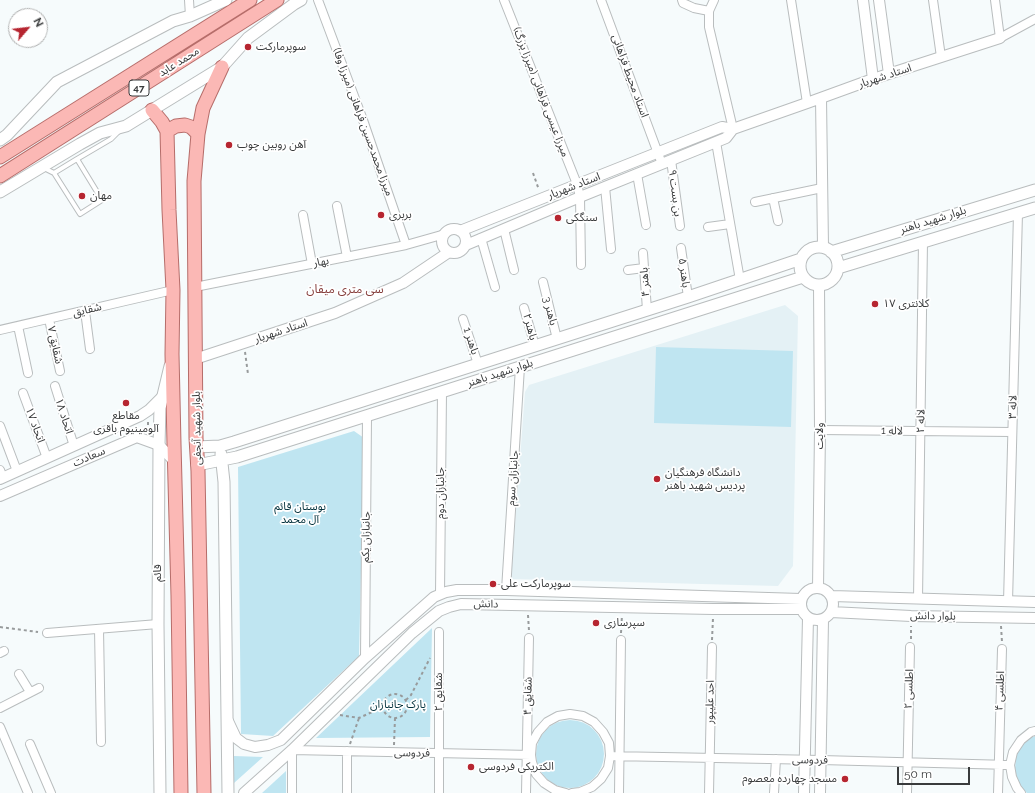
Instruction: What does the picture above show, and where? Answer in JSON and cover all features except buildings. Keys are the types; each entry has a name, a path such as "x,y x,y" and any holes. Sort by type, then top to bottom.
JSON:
{"main road":[{"path":"0,140 7,135 58,82 173,21 190,16 226,0"},
{"name":"محمد عابد","path":"0,157 250,0"},
{"name":"محمد عابد","path":"0,176 277,0"},
{"path":"0,192 100,133 126,126 222,67 248,38 301,0"},
{"name":"بلوار شهید آنجفی","path":"204,793 196,447 194,181 198,134 203,108 222,67"},
{"path":"152,110 167,130 173,290 172,354 181,793"},
{"path":"167,130 176,126 185,125 191,127 198,134"},
{"name":"بلوار شهید باهنر","path":"827,249 1035,190"},
{"name":"بلوار شهید باهنر","path":"838,268 1035,208"},
{"path":"818,247 827,249 835,256 838,268 836,274 829,282 824,284 819,285 807,282 800,271 799,265 803,254 812,248 818,247"},
{"name":"بلوار شهید باهنر","path":"196,447 220,446 688,297 801,259"},
{"name":"بلوار شهید باهنر","path":"197,465 237,457 367,417 520,366 803,277"},
{"name":"قائم","path":"160,793 158,624 160,408 172,354"},
{"path":"264,432 260,437 261,444 268,447"},
{"path":"220,446 224,482 228,793"}],"street":[{"path":"189,0 190,16"},
{"name":"میرزا محمدحسین فراهانی (میرزا وفا)","path":"318,0 363,120 406,245"},
{"name":"میرزا عیسی فراهانی (میرزا بزرگ)","path":"504,0 577,184 580,197 581,265"},
{"name":"استاد محیط فراهانی","path":"601,0 658,153 666,162"},
{"path":"682,0 683,4 710,11"},
{"path":"714,0 710,11 709,27 733,129"},
{"path":"791,0 807,103"},
{"path":"863,0 873,79"},
{"path":"879,0 889,74"},
{"path":"933,0 941,57"},
{"path":"995,0 1000,38"},
{"name":"استاد شهریار","path":"460,231 722,127 733,129 873,79 1000,38 1035,19"},
{"path":"821,98 822,188 827,249"},
{"name":"استاد شهریار","path":"466,245 726,138 733,129"},
{"path":"716,142 740,280"},
{"name":"بن بست ۹","path":"666,162 680,226"},
{"path":"637,174 646,225"},
{"path":"605,187 611,249"},
{"path":"755,202 822,188"},
{"path":"773,198 778,221"},
{"path":"337,206 347,257"},
{"name":"لاله ۳","path":"1008,602 1018,213"},
{"path":"303,215 312,264"},
{"path":"708,227 730,224"},
{"path":"504,229 514,270"},
{"path":"452,230 460,231 465,237 466,245 457,253 449,252 443,242 445,234 452,230"},
{"name":"بهار","path":"195,287 406,245 445,234"},
{"path":"481,238 495,287"},
{"name":"لاله ۲","path":"918,600 923,242"},
{"name":"باهنر ۵","path":"681,248 688,297"},
{"name":"استاد شهریار","path":"196,359 335,313 403,283 449,252"},
{"name":"باهنر ۴","path":"643,253 647,310"},
{"path":"628,270 644,268"},
{"name":"باهنر 3","path":"543,282 557,339"},
{"name":"ولایت","path":"818,588 820,430 819,285"},
{"name":"شقایق","path":"0,330 173,290"},
{"name":"باهنر۲","path":"524,308 535,346"},
{"path":"85,311 90,349"},
{"name":"شقایق ۷","path":"50,319 60,371"},
{"name":"باهنر 1","path":"463,319 478,364"},
{"path":"18,326 28,373"},
{"name":"جانبازان سوم","path":"506,590 520,366"},
{"name":"اتحاد ۱۸","path":"55,386 74,446"},
{"name":"جانبازان دوم","path":"440,594 442,392"},
{"name":"اتحاد ۱۷","path":"23,393 47,458"},
{"name":"سعادت","path":"1,476 17,471 140,416 162,398"},
{"name":"جانبازان یکم","path":"365,658 367,417"},
{"path":"131,420 137,427 137,437 159,445 174,461"},
{"path":"0,426 17,471"},
{"name":"لاله 1","path":"820,430 1012,432"},
{"name":"سعادت","path":"0,496 137,437"},
{"path":"813,588 824,589 832,596 833,607 828,617 823,620 818,621 808,618 801,609 801,598 808,590 813,588"},
{"name":"دانش","path":"281,740 365,658 434,597 446,592 457,590 506,590 801,598"},
{"name":"بلوار دانش","path":"832,596 918,600 1035,602"},
{"name":"دانش","path":"244,793 292,750 412,633 439,611 448,607 461,604 713,609 801,609"},
{"name":"بلوار دانش","path":"831,612 912,616 1035,618"},
{"path":"804,793 808,618"},
{"path":"820,793 823,620"},
{"path":"47,633 158,624"},
{"path":"99,629 101,742"},
{"name":"شقایق ۲","path":"439,632 439,793"},
{"name":"شقایق ۴","path":"529,638 529,755"},
{"path":"619,793 621,640"},
{"name":"احد علیپور","path":"709,793 712,647"},
{"name":"اطلسی ۲","path":"907,793 910,647"},
{"name":"اطلسی ۴","path":"998,793 1002,649"},
{"path":"20,674 30,692"},
{"path":"0,708 38,688"},
{"path":"526,793 529,755 532,743 538,732 547,722 558,716 570,714 583,716 594,722 603,732 609,743 610,756 608,768 601,779 592,787 580,792 572,793"},
{"path":"228,721 236,738 244,744 255,746 268,745 281,740 292,750 292,793"},
{"path":"0,727 28,793"},
{"path":"1021,793 1012,777 1010,765 1014,752 1021,740 1031,732 1035,731"},
{"path":"30,744 51,793"},
{"name":"فردوسی","path":"292,750 529,755"},
{"path":"347,751 347,793"},
{"path":"529,755 536,774 544,784 555,790 566,793"},
{"name":"فردوسی","path":"610,756 1010,765"},
{"path":"774,793 776,759"}],"lane":[{"path":"54,173 111,139 126,126"},
{"path":"42,167 54,173 80,214 102,200 77,159"}],"path":[{"path":"533,173 542,198"},
{"path":"244,343 248,374"},
{"path":"528,605 529,638"},
{"path":"621,640 622,607"},
{"path":"712,647 713,609"},
{"path":"910,647 912,616"},
{"path":"1001,618 1002,649"},
{"path":"0,627 47,633"},
{"path":"406,700 411,695 435,647 439,647"},
{"path":"393,694 401,695 406,700 407,707 405,714 402,716 395,718 388,716 384,710 384,700 393,694"},
{"path":"333,710 337,714 359,718 383,707"},
{"path":"347,751 359,718"},
{"path":"394,752 395,718"}],"shaded area":[{"name":"دانشگاه فرهنگیان پردیس شهید باهنر","path":"785,305 798,316 793,566 778,586 511,579 525,392 529,385"}],"green space":[{"path":"656,347 793,351 791,427 654,423"},
{"name":"بوستان قائم آل محمد","path":"354,431 364,438 359,656 273,736 241,734 238,467"},
{"name":"پارک جانبازان","path":"432,628 430,737 316,738"},
{"path":"570,720 583,723 594,730 601,741 604,754 601,767 594,778 583,785 570,788 557,785 546,778 539,767 536,754 539,741 546,730 557,723"},
{"path":"1035,736 1035,793 1027,793 1022,789 1017,779 1015,768 1016,756 1021,746 1030,738"},
{"path":"234,756 263,757 234,783"},
{"path":"286,771 286,793 262,793"}],"place":[{"name":"سوپرمارکت","path":"248,47"},
{"name":"آهن روبین چوب","path":"229,145"},
{"name":"مهان","path":"82,196"},
{"name":"بربری","path":"381,215"},
{"name":"سنگکی","path":"558,218"},
{"name":"کلانتری ۱۷","path":"875,304"},
{"name":"مقاطع آلومینیوم باقری","path":"126,403"},
{"name":"دانشگاه فرهنگیان پردیس شهید باهنر","path":"657,479"},
{"name":"سوپرمارکت علی","path":"493,584"},
{"name":"سپرسازی","path":"596,623"},
{"name":"الکتریکی فردوسی","path":"471,767"},
{"name":"مسجد چهارده معصوم","path":"845,779"}],"district":[{"name":"سی متری میقان","path":"345,289"}]}
